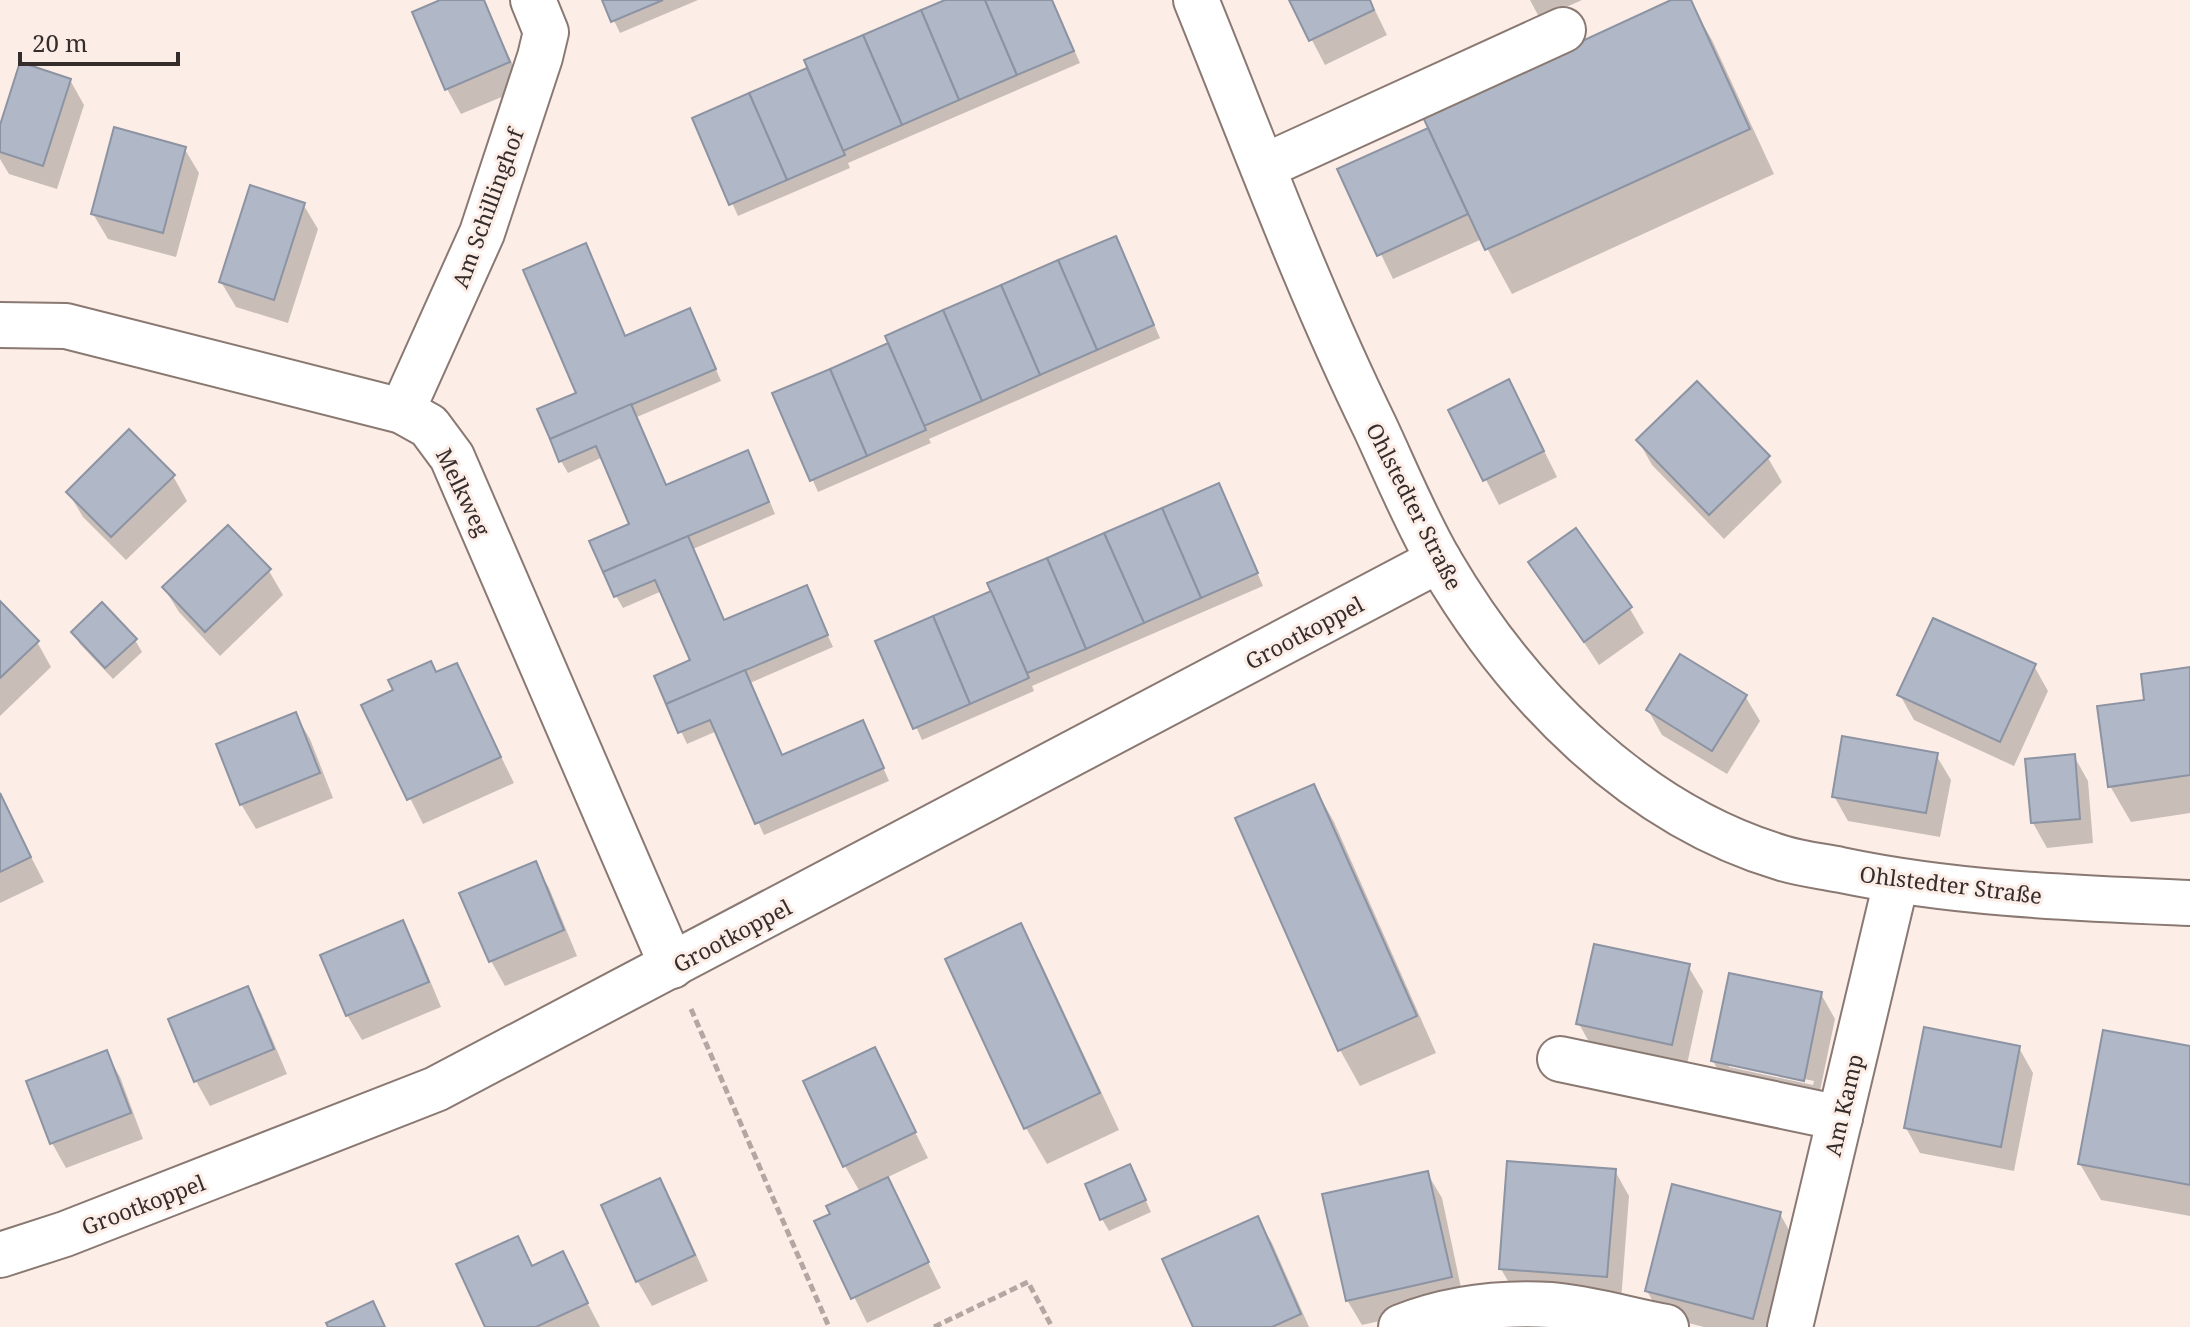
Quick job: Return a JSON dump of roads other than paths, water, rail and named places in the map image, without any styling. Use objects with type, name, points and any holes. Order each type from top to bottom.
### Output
[{"type":"street","name":"Am Schillinghof","points":[[402,411],[482,233],[540,57],[546,32],[533,0]]},
{"type":"street","name":"Ohlstedter Straße","points":[[1196,0],[1331,338],[1439,560],[1508,663],[1569,728],[1646,794],[1710,829],[1782,858],[1896,882],[2033,896],[2190,903]]},
{"type":"street","points":[[1263,167],[1563,30]]},
{"type":"street","name":"Melkweg","points":[[0,325],[66,326],[402,411],[429,426],[452,457],[672,966]]},
{"type":"street","name":"Grootkoppel","points":[[0,1255],[79,1229],[436,1089],[1439,560]]},
{"type":"street","name":"Am Kamp","points":[[1790,1327],[1896,882]]},
{"type":"street","points":[[1560,1059],[1840,1118]]},
{"type":"street","points":[[1401,1327],[1437,1313],[1497,1305],[1553,1305],[1666,1327]]}]
